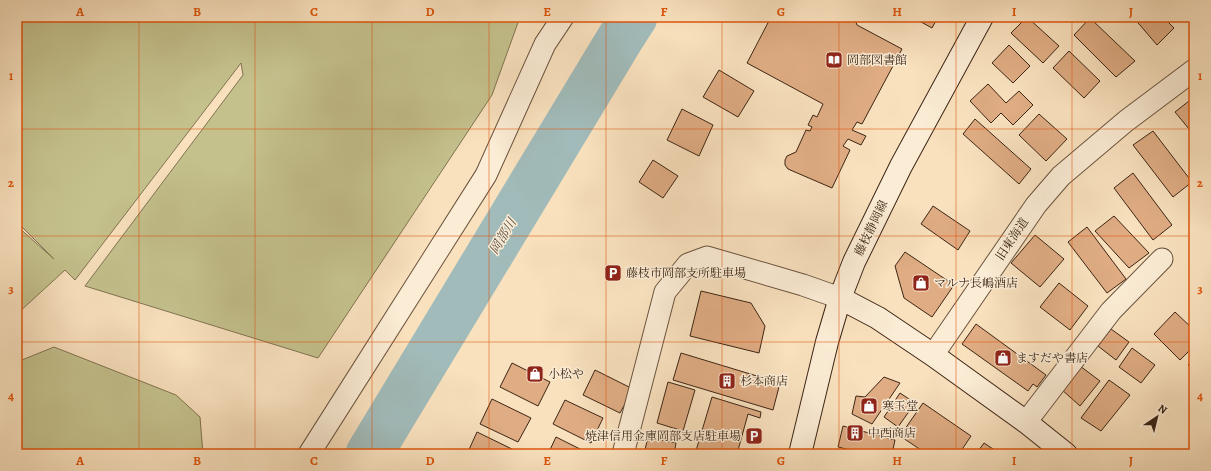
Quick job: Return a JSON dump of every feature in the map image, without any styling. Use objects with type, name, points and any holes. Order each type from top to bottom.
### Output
[{"type":"main road","name":"藤枝静岡線","points":[[800,454],[827,342],[840,298],[854,262],[901,166],[982,17]]},
{"type":"main road","points":[[840,298],[878,318],[1026,422],[1066,454]]},
{"type":"street","points":[[309,454],[486,175],[545,44],[563,17]]},
{"type":"street","name":"旧東海道","points":[[933,356],[1036,205],[1061,176],[1126,121],[1194,70]]},
{"type":"street","points":[[623,454],[665,292],[688,264],[707,257],[803,285],[840,298]]},
{"type":"street","points":[[1026,422],[1111,311],[1162,259]]},
{"type":"shaded area","points":[[17,17],[520,17],[492,95],[318,358],[85,286],[243,75],[241,63],[75,280],[65,270],[17,314],[17,226],[54,259],[17,222]]},
{"type":"shaded area","points":[[54,347],[176,395],[200,417],[203,454],[17,454],[17,362]]},
{"type":"building","points":[[771,17],[854,17],[857,25],[902,49],[862,124],[857,122],[852,130],[866,136],[861,145],[848,139],[843,146],[850,150],[832,188],[788,169],[785,165],[787,156],[796,152],[806,130],[810,131],[812,127],[808,125],[813,115],[817,117],[823,104],[747,63]]},
{"type":"building","points":[[912,17],[938,17],[932,28]]},
{"type":"building","points":[[1027,17],[1059,46],[1043,63],[1011,33]]},
{"type":"building","points":[[1058,17],[1068,17],[1063,22]]},
{"type":"building","points":[[1133,17],[1163,17],[1174,28],[1157,45]]},
{"type":"building","points":[[1186,17],[1194,17],[1194,27]]},
{"type":"building","points":[[1090,18],[1135,61],[1116,77],[1074,35]]},
{"type":"building","points":[[1009,45],[1030,66],[1013,83],[992,63]]},
{"type":"building","points":[[1069,51],[1100,81],[1084,98],[1053,68]]},
{"type":"building","points":[[719,70],[754,91],[738,117],[703,97]]},
{"type":"building","points":[[988,84],[1006,103],[1019,91],[1033,105],[1013,125],[1001,113],[991,123],[970,101]]},
{"type":"building","points":[[1194,97],[1194,135],[1175,112]]},
{"type":"building","points":[[682,109],[713,125],[699,156],[667,140]]},
{"type":"building","points":[[1039,114],[1067,139],[1046,161],[1019,135]]},
{"type":"building","points":[[975,119],[1031,169],[1019,184],[963,134]]},
{"type":"building","points":[[1153,131],[1192,182],[1173,197],[1133,145]]},
{"type":"building","points":[[653,160],[678,176],[663,198],[639,182]]},
{"type":"building","points":[[1133,173],[1172,225],[1153,240],[1114,188]]},
{"type":"building","points":[[933,206],[970,231],[958,250],[921,224]]},
{"type":"building","points":[[1114,216],[1149,253],[1129,268],[1095,231]]},
{"type":"building","points":[[1087,227],[1126,279],[1107,293],[1068,242]]},
{"type":"building","points":[[1035,235],[1064,259],[1040,287],[1011,263]]},
{"type":"building","points":[[905,252],[954,285],[932,317],[904,298],[895,266]]},
{"type":"building","points":[[1059,283],[1088,306],[1070,330],[1040,307]]},
{"type":"building","points":[[701,291],[751,303],[765,326],[759,353],[690,336]]},
{"type":"building","points":[[1175,312],[1194,330],[1194,346],[1180,360],[1154,334]]},
{"type":"building","points":[[976,324],[1046,375],[1037,387],[1033,384],[1028,391],[962,344]]},
{"type":"building","points":[[1111,329],[1129,342],[1116,360],[1098,346]]},
{"type":"building","points":[[1132,348],[1155,365],[1141,383],[1119,367]]},
{"type":"building","name":"杉本商店","points":[[681,353],[780,383],[773,410],[673,380]]},
{"type":"building","points":[[1194,359],[1194,371],[1188,365]]},
{"type":"building","points":[[512,363],[550,382],[538,406],[500,387]]},
{"type":"building","points":[[1080,366],[1100,381],[1080,406],[1061,389]]},
{"type":"building","points":[[595,370],[633,389],[620,413],[583,395]]},
{"type":"building","name":"寒玉堂","points":[[884,377],[900,383],[872,424],[852,414],[856,396],[865,397]]},
{"type":"building","points":[[1109,380],[1130,395],[1101,431],[1081,418]]},
{"type":"building","points":[[668,382],[695,390],[683,431],[657,423]]},
{"type":"building","points":[[900,393],[915,403],[898,427],[884,417]]},
{"type":"building","points":[[712,397],[761,412],[760,418],[748,414],[737,454],[695,454]]},
{"type":"building","points":[[492,399],[531,418],[518,442],[480,424]]},
{"type":"building","points":[[565,400],[603,418],[591,443],[553,424]]},
{"type":"building","points":[[923,403],[971,436],[959,454],[927,454],[900,436]]},
{"type":"building","name":"中西商店","points":[[843,426],[895,440],[892,454],[866,454],[838,447]]},
{"type":"building","points":[[477,432],[516,451],[514,454],[467,454]]},
{"type":"building","points":[[556,437],[590,454],[548,454]]},
{"type":"building","points":[[648,437],[676,443],[674,454],[644,454]]},
{"type":"building","points":[[984,443],[999,453],[976,454]]},
{"type":"building","points":[[839,451],[851,454],[839,454]]},
{"type":"waterway","name":"岡部川","points":[[369,454],[634,17]]},
{"type":"place","name":"岡部図書館","points":[[834,60]]},
{"type":"place","name":"藤枝市岡部支所駐車場","points":[[613,273]]},
{"type":"place","name":"マルナ長嶋酒店","points":[[921,283]]},
{"type":"place","name":"ますだや書店","points":[[1003,358]]},
{"type":"place","name":"小松や","points":[[535,374]]},
{"type":"place","name":"杉本商店","points":[[727,381]]},
{"type":"place","name":"寒玉堂","points":[[869,406]]},
{"type":"place","name":"中西商店","points":[[855,433]]},
{"type":"place","name":"焼津信用金庫岡部支店駐車場","points":[[754,436]]}]
